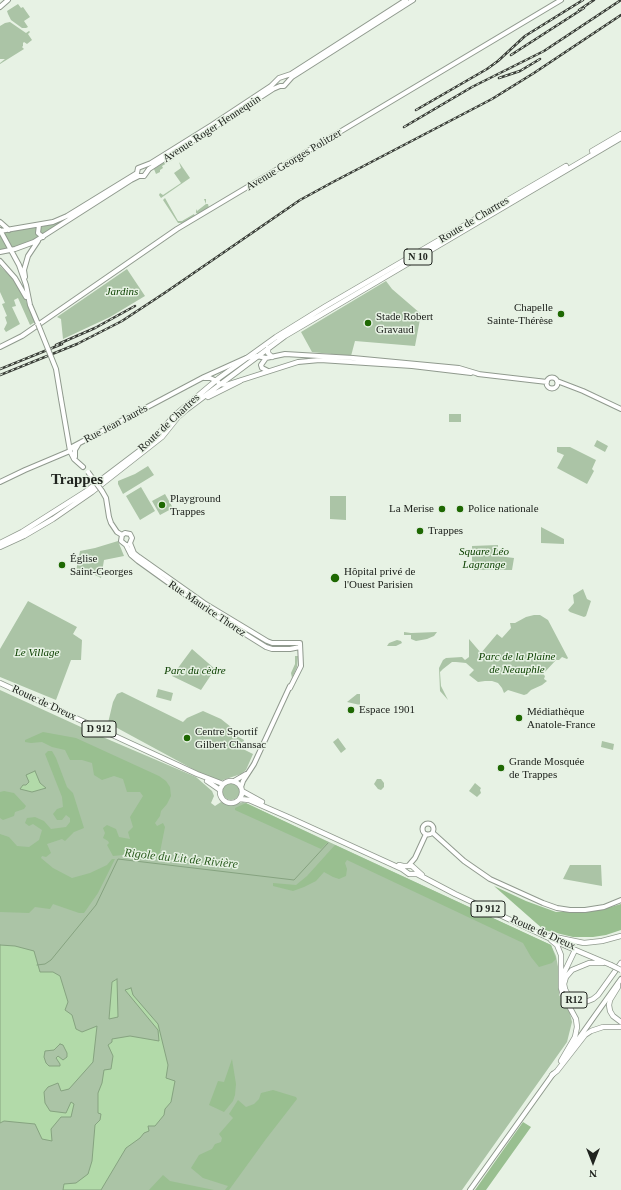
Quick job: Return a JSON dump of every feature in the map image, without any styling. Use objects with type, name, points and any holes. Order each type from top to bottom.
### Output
[{"type":"main road","name":"Route de Chartres","points":[[0,547],[24,536],[53,519],[92,492],[162,437],[178,417],[246,358],[276,337],[326,306],[621,134]]},
{"type":"main road","name":"Route de Chartres","points":[[0,543],[22,532],[63,507],[151,442],[174,416],[218,382],[300,327],[621,138]]},
{"type":"main road","points":[[494,204],[511,198]]},
{"type":"main road","points":[[444,237],[459,224]]},
{"type":"main road","points":[[268,348],[268,353],[272,357]]},
{"type":"main road","points":[[186,410],[190,409],[212,394],[240,381]]},
{"type":"main road","name":"Route de Dreux","points":[[0,683],[198,774],[224,784]]},
{"type":"main road","name":"Route de Dreux","points":[[198,774],[220,790]]},
{"type":"main road","points":[[227,781],[234,781],[239,784],[242,789],[261,802],[384,859],[403,866],[408,866],[414,870],[409,874],[402,869],[249,800],[240,799],[235,802],[226,801],[221,797],[220,790],[227,781]]},
{"type":"main road","points":[[240,799],[242,789]]},
{"type":"main road","points":[[406,872],[408,866]]},
{"type":"main road","name":"Route de Dreux","points":[[414,870],[417,874],[455,894],[578,950]]},
{"type":"main road","name":"Route de Dreux","points":[[414,870],[437,884],[621,970]]},
{"type":"main road","name":"R12","points":[[541,934],[553,942],[559,950],[562,960],[562,992],[576,1019],[577,1027],[575,1037],[561,1062]]},
{"type":"main road","points":[[550,936],[584,942],[602,942],[621,936]]},
{"type":"main road","points":[[561,980],[578,950]]},
{"type":"main road","name":"R12","points":[[611,965],[595,962],[572,970],[565,980],[566,993],[573,1000],[578,1002],[593,999],[598,995],[621,962]]},
{"type":"main road","name":"R12","points":[[618,984],[609,1005],[613,1016],[621,1022]]},
{"type":"main road","name":"R12","points":[[552,1075],[557,1071],[585,1035],[591,1031],[603,1027],[621,1027]]},
{"type":"street","points":[[0,7],[8,0]]},
{"type":"street","name":"Avenue Roger Hennequin","points":[[138,174],[138,168],[143,167],[212,125],[277,81],[279,78],[291,74],[406,0]]},
{"type":"street","name":"Avenue Roger Hennequin","points":[[0,231],[53,222],[67,216],[138,174],[142,176],[149,169],[280,86],[284,86],[292,77],[413,0]]},
{"type":"street","name":"Avenue Georges Politzer","points":[[0,347],[22,336],[177,229],[561,0]]},
{"type":"street","points":[[283,77],[286,79],[286,83]]},
{"type":"street","points":[[277,81],[280,86]]},
{"type":"street","points":[[143,167],[146,173]]},
{"type":"street","name":"Avenue Roger Hennequin","points":[[0,252],[23,247],[41,238],[138,174]]},
{"type":"street","points":[[0,222],[9,230]]},
{"type":"street","points":[[30,305],[24,270],[28,256],[41,238],[37,230],[39,225]]},
{"type":"street","points":[[0,231],[12,250],[26,285]]},
{"type":"street","points":[[1,263],[15,278],[30,305],[56,369],[66,448],[88,472],[102,491],[106,498],[109,517],[114,528],[122,535],[127,533],[130,534],[132,538],[130,543],[126,545],[121,541],[122,535]]},
{"type":"street","points":[[257,356],[266,358],[285,354],[353,358],[438,365],[459,368],[479,374]]},
{"type":"street","points":[[285,354],[288,359],[287,365]]},
{"type":"street","name":"Route de Chartres","points":[[246,358],[257,356]]},
{"type":"street","name":"Rue Jean Jaurès","points":[[0,482],[70,451],[72,447],[222,368],[246,358]]},
{"type":"street","points":[[266,358],[261,365],[262,368],[268,371]]},
{"type":"street","points":[[202,379],[210,378],[226,385],[287,365],[305,361],[320,360],[412,366],[547,382]]},
{"type":"street","points":[[218,382],[217,375],[222,368]]},
{"type":"street","points":[[547,382],[549,378],[552,377],[555,378],[557,384]]},
{"type":"street","points":[[547,382],[547,386],[553,389],[557,384]]},
{"type":"street","points":[[557,384],[567,385],[621,409]]},
{"type":"street","name":"Rue Jean Jaurès","points":[[74,457],[75,450],[78,445]]},
{"type":"street","points":[[70,451],[74,459],[83,467]]},
{"type":"street","name":"Rue Maurice Thorez","points":[[130,543],[134,553],[204,603],[267,641],[300,647]]},
{"type":"street","name":"Rue Maurice Thorez","points":[[126,545],[131,555],[138,561],[202,607],[266,647],[272,649],[290,649],[300,647]]},
{"type":"street","points":[[242,789],[243,781],[250,770],[301,666],[300,647]]},
{"type":"street","points":[[234,781],[250,770]]},
{"type":"street","points":[[426,834],[423,829],[427,824],[433,826],[433,833]]},
{"type":"street","points":[[426,834],[433,833]]},
{"type":"street","points":[[433,833],[464,861],[490,879],[557,908],[585,910],[604,906],[621,900]]},
{"type":"street","points":[[408,866],[415,858],[426,834]]},
{"type":"street","points":[[414,870],[415,858]]},
{"type":"street","name":"R12","points":[[470,1190],[621,979]]},
{"type":"green space","points":[[18,4],[21,8],[23,7],[30,17],[24,21],[28,27],[26,28],[22,28],[11,20],[7,11]]},
{"type":"green space","points":[[10,22],[26,33],[29,31],[30,32],[28,34],[32,40],[27,44],[24,42],[22,47],[24,49],[0,64],[5,59],[0,59],[0,26]]},
{"type":"green space","points":[[172,157],[174,159],[162,166],[163,168],[160,172],[156,174],[154,169]]},
{"type":"green space","points":[[179,162],[190,178],[161,198],[159,195],[160,193],[163,195],[181,183],[174,173],[181,168]]},
{"type":"green space","points":[[134,175],[44,235],[40,234],[41,227],[54,223]]},
{"type":"green space","points":[[165,198],[178,221],[182,221],[194,214],[195,216],[183,223],[178,223],[163,200]]},
{"type":"green space","points":[[208,204],[209,208],[198,214],[196,213],[196,209],[197,211]]},
{"type":"green space","points":[[36,227],[37,233],[40,236],[30,243],[12,248],[4,233]]},
{"type":"green space","points":[[0,234],[7,247],[6,249],[0,251]]},
{"type":"green space","points":[[0,266],[11,277],[24,296],[35,322],[30,325],[18,298],[14,300],[16,306],[12,307],[20,324],[6,332],[4,329],[7,323],[5,317],[7,316],[2,304],[5,303],[0,292]]},
{"type":"green space","name":"Jardins","points":[[127,269],[145,296],[110,317],[63,339],[61,319],[57,317]]},
{"type":"green space","name":"Stade Robert Gravaud","points":[[386,281],[392,289],[421,314],[415,346],[355,341],[351,356],[312,352],[301,332]]},
{"type":"green space","points":[[449,414],[461,414],[461,422],[449,422]]},
{"type":"green space","points":[[597,440],[608,446],[605,452],[594,446]]},
{"type":"green space","points":[[557,447],[570,447],[596,460],[592,469],[594,471],[587,484],[557,468],[564,455],[557,452]]},
{"type":"green space","points":[[148,466],[154,475],[123,494],[118,481],[135,474]]},
{"type":"green space","points":[[141,487],[155,511],[140,520],[126,496]]},
{"type":"green space","name":"Playground Trappes","points":[[165,494],[173,508],[160,515],[152,501]]},
{"type":"green space","points":[[330,496],[346,496],[346,520],[330,519]]},
{"type":"green space","points":[[541,527],[564,539],[564,544],[541,543]]},
{"type":"green space","points":[[118,541],[124,556],[104,560],[101,578],[95,575],[94,571],[76,571],[80,551]]},
{"type":"green space","name":"Square Léo Lagrange","points":[[498,545],[498,556],[514,558],[512,570],[472,570],[472,546]]},
{"type":"green space","points":[[583,589],[587,599],[591,601],[586,616],[584,617],[568,610],[574,603],[573,595]]},
{"type":"green space","name":"Le Village","points":[[28,601],[77,627],[73,634],[82,640],[81,660],[71,660],[56,700],[0,677],[0,649]]},
{"type":"green space","name":"Parc de la Plaine de Neauphle","points":[[540,615],[548,620],[568,658],[562,657],[559,660],[556,660],[543,674],[545,676],[544,679],[547,681],[524,695],[508,690],[504,693],[498,683],[492,681],[478,682],[469,675],[474,670],[466,663],[452,662],[440,672],[441,686],[448,700],[440,691],[439,668],[443,660],[446,658],[462,657],[465,660],[469,657],[469,639],[481,653],[497,634],[502,638],[511,628],[510,623],[515,623],[526,617]]},
{"type":"green space","points":[[404,632],[437,632],[434,636],[427,639],[416,641],[411,639],[411,635],[404,635]]},
{"type":"green space","points":[[397,640],[401,641],[402,643],[396,646],[387,646],[389,643]]},
{"type":"green space","name":"Parc du cèdre","points":[[192,649],[215,669],[201,690],[172,676]]},
{"type":"green space","points":[[295,656],[298,656],[297,667],[292,678],[291,673],[295,664]]},
{"type":"green space","points":[[158,689],[173,693],[171,701],[156,697]]},
{"type":"green space","points":[[0,690],[105,738],[196,777],[212,791],[214,796],[211,803],[215,806],[221,802],[230,805],[243,802],[551,945],[556,956],[559,972],[559,995],[569,1009],[572,1022],[567,1042],[462,1190],[0,1190]]},
{"type":"green space","name":"Centre Sportif Gilbert Chansac","points":[[122,692],[183,722],[187,718],[203,711],[221,719],[231,727],[235,735],[244,740],[241,748],[253,754],[246,770],[241,774],[220,781],[202,774],[108,723],[113,702],[117,694]]},
{"type":"green space","points":[[357,694],[360,694],[360,705],[347,702]]},
{"type":"green space","points":[[338,738],[346,749],[341,753],[333,742]]},
{"type":"green space","points":[[602,741],[614,744],[613,750],[601,747]]},
{"type":"green space","points":[[377,779],[381,779],[384,783],[384,787],[381,790],[374,784]]},
{"type":"green space","points":[[231,782],[237,785],[240,791],[237,797],[231,800],[225,797],[222,791],[225,785]]},
{"type":"green space","points":[[475,783],[481,788],[481,793],[477,797],[469,791]]},
{"type":"green space","points":[[570,865],[601,865],[602,886],[563,879]]},
{"type":"shaded area","points":[[43,732],[76,738],[159,776],[166,781],[170,787],[171,796],[155,823],[157,826],[163,823],[165,827],[159,857],[149,859],[127,852],[123,855],[113,856],[107,845],[109,843],[108,841],[103,838],[105,833],[103,828],[107,825],[116,829],[119,837],[130,839],[128,832],[133,827],[130,817],[143,796],[140,792],[127,792],[123,779],[114,776],[102,780],[94,775],[92,763],[82,760],[70,760],[65,750],[52,747],[42,742],[25,742],[25,740]]},
{"type":"shaded area","points":[[48,751],[52,751],[67,787],[73,793],[84,828],[74,832],[65,841],[62,839],[47,844],[51,853],[46,857],[42,856],[41,858],[53,868],[72,878],[90,873],[107,865],[112,859],[115,859],[98,893],[84,913],[79,913],[53,904],[50,909],[35,907],[29,913],[0,912],[0,834],[9,837],[17,846],[29,847],[39,840],[42,830],[33,824],[29,826],[25,823],[27,818],[35,817],[44,821],[51,829],[66,827],[70,822],[70,818],[66,815],[62,820],[57,820],[53,814],[57,809],[63,807],[62,797],[45,754]]},
{"type":"shaded area","points":[[35,771],[40,783],[46,788],[32,792],[20,789],[23,785],[26,785],[29,782],[26,775]]},
{"type":"shaded area","points":[[4,791],[14,793],[26,806],[24,809],[15,812],[14,816],[3,820],[0,818],[0,792]]},
{"type":"shaded area","points":[[246,803],[328,842],[321,849],[235,810],[235,808]]},
{"type":"shaded area","points":[[335,845],[551,945],[556,959],[552,963],[539,967],[523,943],[347,860],[345,863],[347,869],[346,876],[339,879],[324,872],[316,881],[293,891],[273,886],[273,883],[296,885],[307,876]]},
{"type":"shaded area","points":[[494,886],[526,901],[556,912],[604,909],[621,904],[621,930],[606,935],[593,937],[573,937],[544,930]]},
{"type":"shaded area","points":[[0,945],[15,946],[34,951],[40,972],[53,972],[60,976],[68,1002],[65,1010],[72,1015],[76,1029],[82,1032],[97,1026],[93,1062],[69,1089],[61,1091],[58,1083],[48,1087],[44,1092],[45,1103],[50,1111],[66,1113],[71,1102],[74,1104],[71,1117],[61,1117],[51,1129],[52,1141],[42,1139],[35,1124],[4,1121],[0,1123]],"holes":[[[60,1044],[63,1045],[67,1053],[67,1057],[63,1060],[58,1056],[56,1058],[60,1066],[49,1066],[44,1057],[45,1051],[54,1050]]]},
{"type":"shaded area","points":[[117,979],[118,1017],[109,1019],[112,982]]},
{"type":"shaded area","points":[[131,988],[133,995],[158,1024],[168,1065],[166,1078],[175,1081],[171,1102],[165,1109],[164,1115],[155,1126],[148,1126],[149,1131],[144,1133],[140,1138],[126,1148],[101,1190],[63,1190],[64,1184],[76,1183],[88,1174],[92,1161],[95,1125],[100,1120],[101,1114],[98,1113],[98,1093],[102,1083],[104,1070],[111,1069],[113,1056],[108,1045],[112,1042],[112,1039],[130,1036],[159,1041],[158,1030],[125,990]]},
{"type":"shaded area","points":[[232,1059],[236,1084],[235,1095],[233,1101],[224,1112],[209,1105],[218,1081],[224,1082]]},
{"type":"shaded area","points":[[273,1090],[296,1097],[297,1099],[229,1190],[225,1190],[228,1186],[203,1178],[191,1168],[199,1155],[212,1149],[215,1144],[221,1142],[222,1138],[219,1134],[233,1118],[229,1114],[238,1100],[246,1107],[254,1104],[259,1099],[261,1093]]},
{"type":"shaded area","points":[[523,1122],[531,1127],[486,1190],[475,1190]]},
{"type":"shaded area","points":[[163,1175],[170,1181],[214,1190],[149,1190]]},
{"type":"waterway","name":"Rigole du Lit de Rivière","points":[[37,965],[45,964],[51,960],[96,905],[118,859],[294,880],[328,843]]},
{"type":"railway","points":[[416,110],[487,69],[525,36],[583,0]]},
{"type":"railway","points":[[579,10],[594,0]]},
{"type":"railway","points":[[404,127],[472,87],[544,51],[621,0]]},
{"type":"railway","points":[[511,55],[584,8]]},
{"type":"railway","points":[[0,375],[77,344],[122,321],[300,200],[492,99],[621,15]]},
{"type":"railway","points":[[499,78],[520,71],[540,59]]},
{"type":"railway","points":[[56,345],[95,328],[135,306]]},
{"type":"railway","points":[[0,369],[62,344]]},
{"type":"place","name":"Chapelle Sainte-Thérèse","points":[[561,314]]},
{"type":"place","name":"Stade Robert Gravaud","points":[[368,323]]},
{"type":"place","name":"Playground Trappes","points":[[162,505]]},
{"type":"place","name":"La Merise","points":[[442,509]]},
{"type":"place","name":"Police nationale","points":[[460,509]]},
{"type":"place","name":"Trappes","points":[[420,531]]},
{"type":"place","name":"Église Saint-Georges","points":[[62,565]]},
{"type":"place","name":"Hôpital privé de l'Ouest Parisien","points":[[335,578]]},
{"type":"place","name":"Espace 1901","points":[[351,710]]},
{"type":"place","name":"Médiathèque Anatole-France","points":[[519,718]]},
{"type":"place","name":"Centre Sportif Gilbert Chansac","points":[[187,738]]},
{"type":"place","name":"Grande Mosquée de Trappes","points":[[501,768]]},
{"type":"district","name":"Trappes","points":[[77,480]]}]
